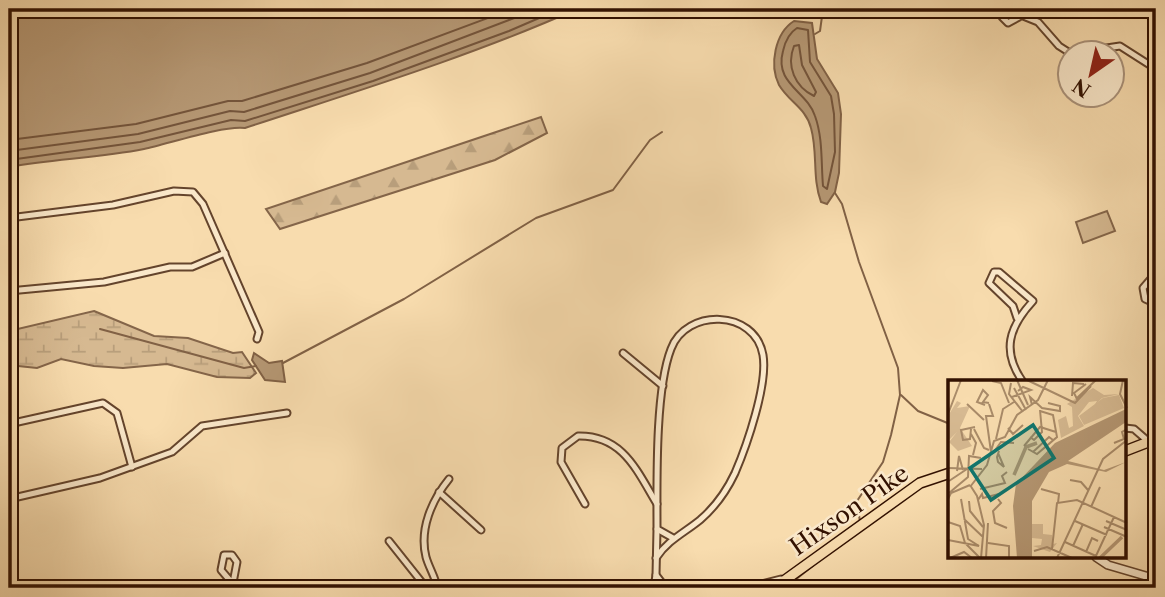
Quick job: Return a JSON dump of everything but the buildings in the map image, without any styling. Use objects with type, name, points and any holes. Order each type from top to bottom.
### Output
[{"type":"main road","points":[[1126,451],[1152,440]]},
{"type":"main road","name":"Hixson Pike","points":[[774,588],[920,482],[948,473]]},
{"type":"street","points":[[1019,17],[1038,22],[1056,43]]},
{"type":"street","points":[[1126,50],[1156,69]]},
{"type":"street","points":[[9,218],[113,205],[187,191],[198,195],[259,332],[257,339]]},
{"type":"street","points":[[9,292],[104,282],[170,267],[191,267],[225,253]]},
{"type":"street","points":[[1017,318],[1033,302],[999,272],[994,272],[989,283],[1013,306],[1017,318],[1010,352],[1014,369],[1022,380]]},
{"type":"street","points":[[1156,273],[1143,288],[1145,299],[1156,304]]},
{"type":"street","points":[[654,588],[663,386],[676,339],[698,321],[715,318],[732,321],[752,334],[761,346],[764,372],[733,476],[702,518],[673,538],[656,558]]},
{"type":"street","points":[[624,353],[663,386]]},
{"type":"street","points":[[9,424],[103,403],[117,413],[131,467]]},
{"type":"street","points":[[9,499],[100,478],[172,453],[202,426],[287,413]]},
{"type":"street","points":[[1126,428],[1134,429],[1152,440]]},
{"type":"street","points":[[585,504],[561,462],[562,448],[578,436],[598,437],[621,449],[657,504]]},
{"type":"street","points":[[436,588],[425,550],[427,518],[439,492],[449,479]]},
{"type":"street","points":[[439,492],[481,530]]},
{"type":"street","points":[[657,529],[673,538]]},
{"type":"street","points":[[389,541],[424,585],[436,588]]},
{"type":"street","points":[[224,555],[232,555],[237,562],[233,586],[221,570],[224,555]]},
{"type":"street","points":[[1098,558],[1108,565],[1156,579]]},
{"type":"street","points":[[656,575],[667,588]]},
{"type":"street","points":[[746,588],[785,578]]},
{"type":"green space","points":[[541,117],[547,133],[495,160],[280,229],[266,209]]},
{"type":"green space","points":[[1107,211],[1115,231],[1083,243],[1076,222]]},
{"type":"green space","points":[[94,311],[154,336],[188,338],[233,353],[242,352],[256,373],[250,378],[217,377],[167,364],[123,368],[94,366],[61,359],[37,368],[9,365],[9,331]]},
{"type":"water","points":[[9,9],[577,9],[454,58],[245,128],[210,132],[127,152],[9,167]]},
{"type":"water","points":[[794,21],[812,23],[817,59],[838,93],[841,114],[839,173],[835,192],[827,204],[821,202],[818,193],[809,121],[779,85],[774,68],[778,41],[787,26]]},
{"type":"water","points":[[254,353],[269,363],[282,361],[285,382],[265,380],[252,360]]},
{"type":"waterway","points":[[815,34],[820,31],[823,9]]},
{"type":"waterway","points":[[283,363],[404,299],[536,218],[613,190],[650,140],[662,132]]},
{"type":"waterway","points":[[835,193],[842,204],[859,262],[898,368],[900,395],[891,435],[883,462],[857,501],[860,522]]},
{"type":"waterway","points":[[100,329],[244,368],[256,366]]},
{"type":"waterway","points":[[901,395],[918,411],[948,423]]},
{"type":"waterway","points":[[785,588],[814,565]]}]
